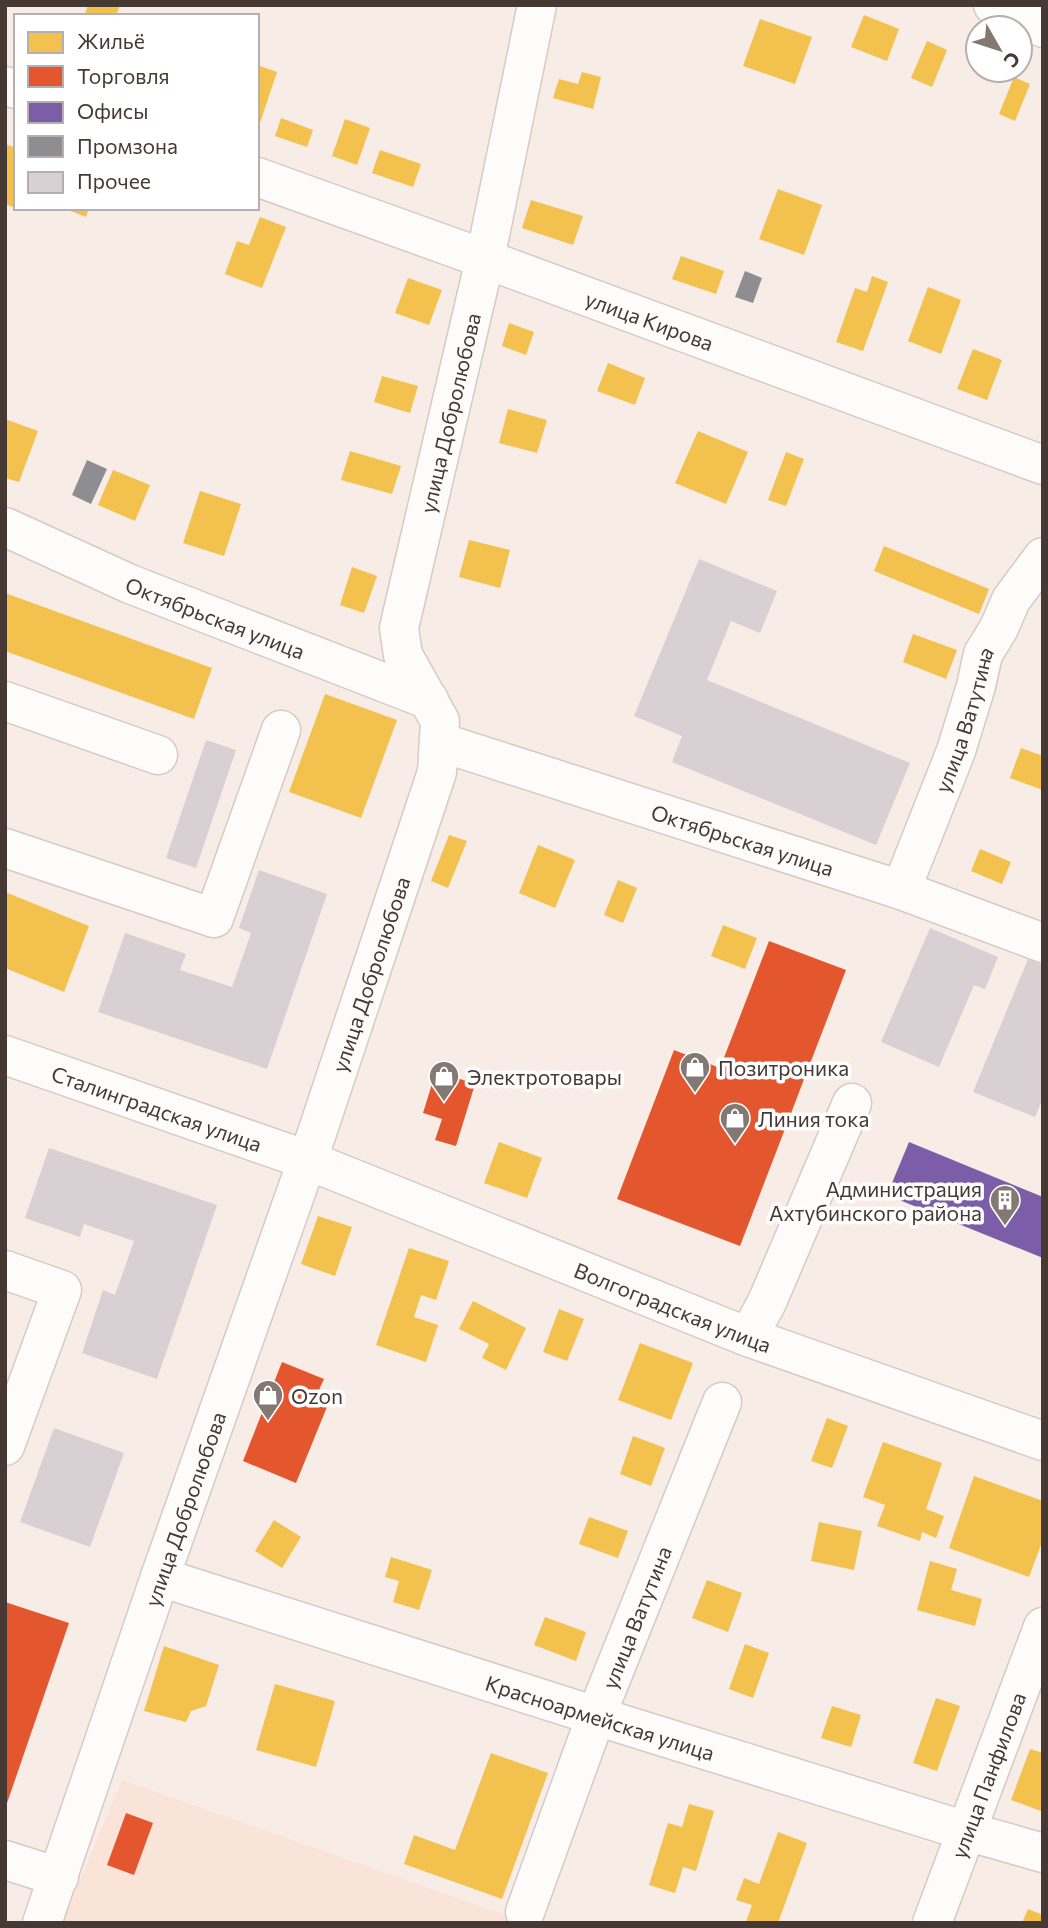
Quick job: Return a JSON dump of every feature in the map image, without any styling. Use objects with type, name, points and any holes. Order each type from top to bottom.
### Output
[{"type":"street","name":"улица Добролюбова","points":[[42,1923],[307,1160],[437,772],[440,721],[403,655],[399,628],[485,259],[537,5]]},
{"type":"street","points":[[993,5],[1043,28]]},
{"type":"street","name":"улица Кирова","points":[[259,178],[1043,465]]},
{"type":"street","name":"Октябрьская улица","points":[[5,527],[130,584],[429,700]]},
{"type":"street","name":"улица Ватутина","points":[[901,890],[956,751],[983,654],[999,628],[1011,600],[1043,557]]},
{"type":"street","points":[[5,701],[158,755]]},
{"type":"street","points":[[5,848],[214,918],[281,730]]},
{"type":"street","name":"Октябрьская улица","points":[[440,742],[901,890],[1043,943]]},
{"type":"street","name":"Сталинградская улица","points":[[5,1055],[307,1160]]},
{"type":"street","points":[[748,1337],[767,1302],[852,1103]]},
{"type":"street","name":"Волгоградская улица","points":[[307,1160],[748,1337],[1043,1441]]},
{"type":"street","points":[[5,1270],[62,1290],[5,1446]]},
{"type":"street","name":"улица Ватутина","points":[[525,1913],[596,1716],[722,1402]]},
{"type":"street","name":"Красноармейская улица","points":[[160,1577],[596,1716],[1043,1853]]},
{"type":"street","name":"улица Панфилова","points":[[932,1923],[1043,1627]]},
{"type":"street","points":[[5,1860],[59,1877]]},
{"type":"shaded area","points":[[122,1780],[528,1923],[62,1923]]},
{"type":"building: Жильё","points":[[88,5],[120,5],[117,14],[85,14]]},
{"type":"building: Жильё","points":[[864,15],[899,29],[887,61],[851,47]]},
{"type":"building: Жильё","points":[[760,19],[812,37],[795,84],[743,66]]},
{"type":"building: Жильё","points":[[927,41],[947,50],[932,87],[911,78]]},
{"type":"building: Жильё","points":[[259,66],[277,72],[259,126]]},
{"type":"building: Жильё","points":[[582,72],[601,77],[593,109],[553,98],[559,79],[578,84]]},
{"type":"building: Жильё","points":[[1011,84],[1030,84],[1015,121],[999,114]]},
{"type":"building: Жильё","points":[[281,118],[313,130],[307,147],[275,136]]},
{"type":"building: Жильё","points":[[345,119],[370,128],[357,165],[332,156]]},
{"type":"building: Жильё","points":[[5,144],[14,147],[14,207],[5,204]]},
{"type":"building: Жильё","points":[[380,150],[421,164],[413,187],[372,173]]},
{"type":"building: Жильё","points":[[778,189],[822,205],[804,255],[759,239]]},
{"type":"building: Жильё","points":[[531,200],[583,216],[573,245],[522,228]]},
{"type":"building: Жильё","points":[[68,210],[88,210],[86,217]]},
{"type":"building: Жильё","points":[[260,217],[286,227],[262,288],[225,274],[237,241],[249,245]]},
{"type":"building: Жильё","points":[[681,256],[724,271],[716,294],[672,279]]},
{"type":"building: Жильё","points":[[872,276],[888,282],[863,351],[836,342],[855,288],[867,292]]},
{"type":"building: Жильё","points":[[408,278],[442,290],[429,325],[395,313]]},
{"type":"building: Жильё","points":[[928,287],[961,300],[941,354],[908,341]]},
{"type":"building: Жильё","points":[[509,323],[534,332],[526,355],[502,346]]},
{"type":"building: Жильё","points":[[973,349],[1002,360],[987,400],[957,389]]},
{"type":"building: Жильё","points":[[608,363],[645,378],[635,405],[597,391]]},
{"type":"building: Жильё","points":[[382,376],[418,386],[410,413],[374,402]]},
{"type":"building: Жильё","points":[[508,409],[547,420],[537,453],[499,443]]},
{"type":"building: Жильё","points":[[5,419],[38,431],[19,482],[5,478]]},
{"type":"building: Жильё","points":[[698,431],[748,452],[726,504],[675,483]]},
{"type":"building: Жильё","points":[[350,451],[401,466],[392,494],[341,480]]},
{"type":"building: Жильё","points":[[786,452],[804,459],[786,506],[768,500]]},
{"type":"building: Жильё","points":[[113,470],[150,485],[135,521],[98,505]]},
{"type":"building: Жильё","points":[[200,491],[241,504],[224,556],[183,543]]},
{"type":"building: Жильё","points":[[469,540],[510,550],[500,588],[459,577]]},
{"type":"building: Жильё","points":[[884,546],[989,589],[979,614],[874,571]]},
{"type":"building: Жильё","points":[[352,567],[377,576],[364,613],[340,605]]},
{"type":"building: Жильё","points":[[5,593],[212,668],[194,719],[5,651]]},
{"type":"building: Жильё","points":[[913,634],[957,650],[946,679],[903,662]]},
{"type":"building: Жильё","points":[[325,694],[397,720],[361,818],[289,792]]},
{"type":"building: Жильё","points":[[1021,748],[1043,756],[1043,790],[1010,778]]},
{"type":"building: Жильё","points":[[449,835],[467,841],[448,888],[431,881]]},
{"type":"building: Жильё","points":[[538,845],[575,860],[555,908],[519,893]]},
{"type":"building: Жильё","points":[[980,849],[1011,862],[1002,884],[971,871]]},
{"type":"building: Жильё","points":[[618,880],[637,888],[623,923],[604,915]]},
{"type":"building: Жильё","points":[[5,892],[89,926],[64,992],[5,968]]},
{"type":"building: Жильё","points":[[723,925],[757,938],[745,969],[711,956]]},
{"type":"building: Жильё","points":[[499,1142],[542,1158],[527,1198],[484,1183]]},
{"type":"building: Жильё","points":[[318,1216],[352,1227],[335,1276],[301,1264]]},
{"type":"building: Жильё","points":[[409,1248],[449,1261],[436,1300],[421,1295],[414,1317],[438,1325],[426,1362],[376,1345]]},
{"type":"building: Жильё","points":[[473,1301],[526,1328],[506,1370],[482,1358],[489,1344],[459,1329]]},
{"type":"building: Жильё","points":[[559,1309],[584,1319],[567,1361],[543,1352]]},
{"type":"building: Жильё","points":[[640,1343],[693,1363],[671,1420],[618,1400]]},
{"type":"building: Жильё","points":[[827,1418],[848,1426],[832,1468],[811,1461]]},
{"type":"building: Жильё","points":[[633,1436],[665,1448],[651,1486],[620,1474]]},
{"type":"building: Жильё","points":[[883,1442],[942,1463],[926,1509],[944,1516],[936,1538],[922,1532],[920,1541],[877,1526],[885,1505],[863,1497]]},
{"type":"building: Жильё","points":[[974,1476],[1043,1501],[1043,1539],[1029,1577],[949,1548]]},
{"type":"building: Жильё","points":[[589,1517],[628,1531],[618,1558],[579,1544]]},
{"type":"building: Жильё","points":[[274,1520],[301,1537],[282,1568],[255,1551]]},
{"type":"building: Жильё","points":[[819,1522],[862,1531],[854,1570],[811,1561]]},
{"type":"building: Жильё","points":[[391,1557],[432,1570],[419,1610],[393,1602],[399,1581],[385,1577]]},
{"type":"building: Жильё","points":[[930,1561],[957,1569],[951,1590],[982,1599],[975,1626],[917,1610]]},
{"type":"building: Жильё","points":[[707,1580],[742,1593],[728,1632],[692,1618]]},
{"type":"building: Жильё","points":[[545,1617],[586,1632],[576,1661],[534,1645]]},
{"type":"building: Жильё","points":[[745,1644],[769,1653],[753,1698],[729,1689]]},
{"type":"building: Жильё","points":[[164,1646],[219,1665],[206,1706],[191,1711],[186,1722],[144,1711]]},
{"type":"building: Жильё","points":[[275,1684],[335,1701],[316,1767],[256,1750]]},
{"type":"building: Жильё","points":[[936,1698],[960,1706],[937,1771],[913,1763]]},
{"type":"building: Жильё","points":[[832,1706],[861,1715],[851,1747],[821,1738]]},
{"type":"building: Жильё","points":[[1030,1749],[1043,1753],[1041,1811],[1011,1800]]},
{"type":"building: Жильё","points":[[491,1753],[548,1773],[502,1899],[404,1864],[414,1835],[455,1850]]},
{"type":"building: Жильё","points":[[689,1804],[714,1811],[696,1871],[683,1867],[675,1893],[649,1885],[668,1823],[682,1827]]},
{"type":"building: Жильё","points":[[778,1832],[807,1843],[778,1923],[746,1922],[752,1905],[736,1900],[744,1878],[759,1884]]},
{"type":"building: Жильё","points":[[1028,1909],[1043,1915],[1043,1923],[1022,1923]]},
{"type":"building: Торговля","points":[[769,941],[846,970],[740,1246],[617,1199],[674,1050],[720,1068]]},
{"type":"building: Торговля","points":[[436,1071],[475,1084],[456,1146],[435,1140],[442,1119],[423,1113]]},
{"type":"building: Торговля","points":[[282,1362],[324,1379],[318,1392],[331,1397],[296,1483],[243,1461]]},
{"type":"building: Торговля","points":[[5,1602],[69,1623],[6,1806],[5,1806]]},
{"type":"building: Торговля","points":[[126,1813],[153,1823],[134,1875],[107,1865]]},
{"type":"building: Офисы","name":"Администрация Ахтубинского района","points":[[909,1142],[1043,1197],[1043,1258],[887,1195]]},
{"type":"building: Промзона","points":[[745,271],[762,278],[753,303],[735,297]]},
{"type":"building: Промзона","points":[[87,460],[107,469],[91,504],[72,495]]},
{"type":"building: Прочее","points":[[699,559],[777,591],[760,633],[731,621],[707,680],[910,763],[876,845],[672,762],[682,736],[634,716]]},
{"type":"building: Прочее","points":[[206,740],[236,750],[196,868],[166,858]]},
{"type":"building: Прочее","points":[[259,870],[327,894],[267,1069],[98,1012],[125,933],[186,954],[180,970],[232,987],[251,933],[239,928]]},
{"type":"building: Прочее","points":[[930,928],[998,957],[985,989],[974,985],[939,1067],[881,1042]]},
{"type":"building: Прочее","points":[[1028,959],[1043,965],[1043,1098],[1035,1117],[973,1092]]},
{"type":"building: Прочее","points":[[49,1148],[217,1205],[157,1379],[82,1353],[103,1290],[115,1295],[134,1241],[84,1224],[80,1237],[25,1218]]},
{"type":"building: Прочее","points":[[54,1428],[124,1453],[90,1547],[20,1522]]},
{"type":"place","name":"Позитроника","points":[[695,1094]]},
{"type":"place","name":"Электротовары","points":[[444,1103]]},
{"type":"place","name":"Линия тока","points":[[735,1145]]},
{"type":"place","name":"Администрация Ахтубинского района","points":[[1005,1227]]},
{"type":"place","name":"Ozon","points":[[268,1422]]}]
